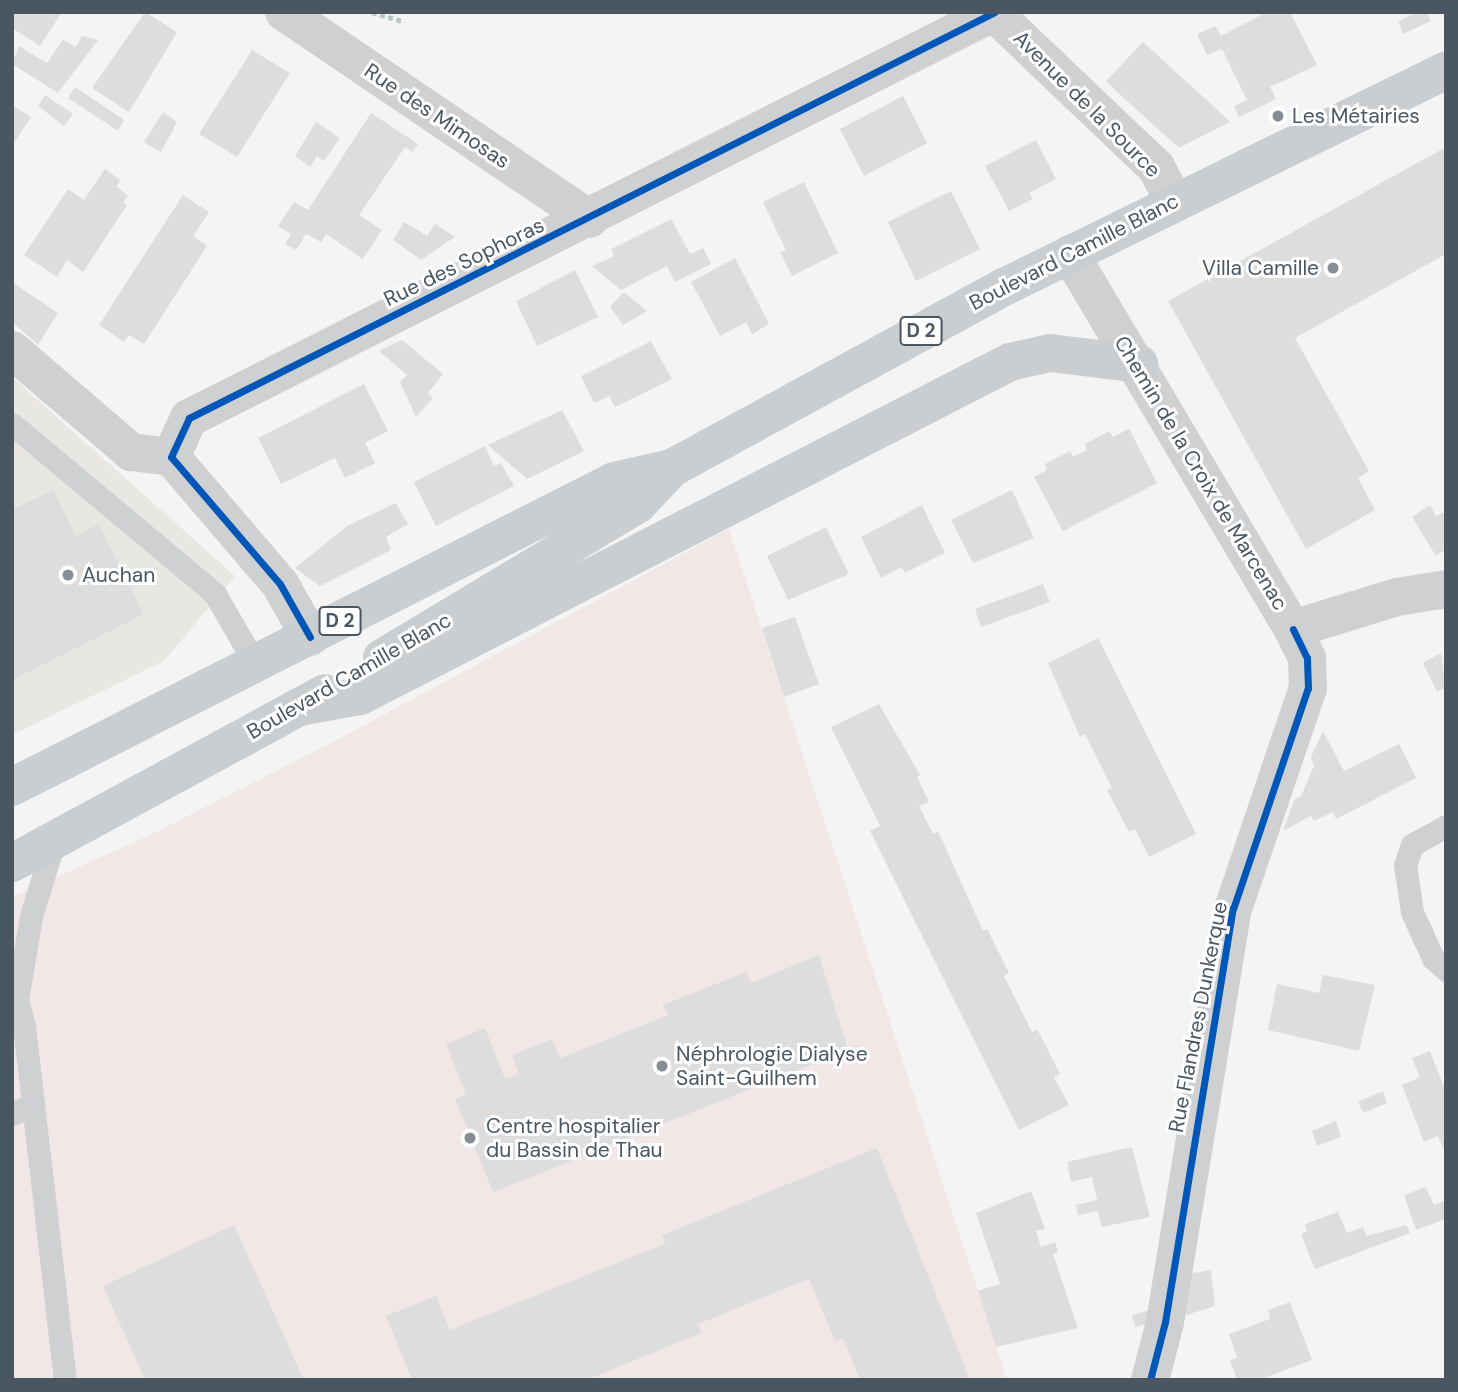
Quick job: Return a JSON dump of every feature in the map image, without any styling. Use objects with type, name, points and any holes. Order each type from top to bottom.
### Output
[{"type":"main road","name":"Boulevard Camille Blanc","points":[[12,787],[614,481],[671,468],[1070,254],[1446,70]]},
{"type":"main road","points":[[304,706],[360,696],[1010,362],[1050,353],[1139,364]]},
{"type":"main road","name":"Boulevard Camille Blanc","points":[[12,863],[304,706],[638,504],[671,468]]},
{"type":"street","name":"Rue des Mimosas","points":[[284,12],[590,219]]},
{"type":"street","name":"Rue des Sophoras","points":[[171,457],[190,418],[590,219],[994,12]]},
{"type":"street","name":"Avenue de la Source","points":[[994,12],[1156,167],[1174,201]]},
{"type":"street","name":"Chemin de la Croix de Marcenac","points":[[1070,254],[1139,364],[1293,629],[1397,597],[1446,589]]},
{"type":"street","points":[[12,351],[131,452],[171,457],[280,584],[310,637]]},
{"type":"street","name":"Rue Flandres Dunkerque","points":[[1150,1380],[1165,1322],[1233,909],[1308,688],[1307,658],[1293,629]]},
{"type":"lane","points":[[12,424],[215,594],[256,665]]},
{"type":"lane","points":[[1446,826],[1412,845],[1405,865],[1412,912],[1433,958],[1446,970]]},
{"type":"lane","points":[[54,842],[31,916],[15,997],[22,1109],[65,1380]]},
{"type":"path","points":[[372,12],[404,22]]},
{"type":"shaded area","points":[[12,377],[235,576],[164,661],[12,735]]},
{"type":"shaded area","name":"Centre hospitalier du Bassin de Thau","points":[[729,529],[1007,1380],[12,1380],[12,897],[150,835],[335,741]]},
{"type":"building","points":[[12,12],[62,12],[40,46],[12,28]]},
{"type":"building","points":[[145,12],[177,32],[129,112],[92,88]]},
{"type":"building","points":[[1267,12],[1290,12],[1317,65],[1270,87],[1276,99],[1239,117],[1234,106],[1247,100],[1222,49],[1207,55],[1197,34],[1215,26],[1221,36]]},
{"type":"building","points":[[1416,12],[1427,12],[1431,21],[1403,34],[1398,22]]},
{"type":"building","points":[[82,36],[98,40],[58,93],[12,64],[19,46],[47,63],[63,40],[76,47]]},
{"type":"building","points":[[1143,42],[1230,122],[1179,148],[1116,91],[1106,81]]},
{"type":"building","points":[[252,50],[290,73],[237,157],[199,134]]},
{"type":"building","points":[[75,87],[124,120],[118,131],[68,98]]},
{"type":"building","points":[[45,95],[73,114],[64,126],[38,106]]},
{"type":"building","points":[[903,96],[927,143],[864,176],[840,129]]},
{"type":"building","points":[[12,105],[31,117],[12,146]]},
{"type":"building","points":[[163,112],[177,122],[161,152],[144,142]]},
{"type":"building","points":[[371,113],[418,144],[412,152],[405,147],[359,215],[382,230],[363,259],[326,234],[321,242],[306,234],[296,250],[285,244],[291,234],[278,226],[294,202],[308,210]]},
{"type":"building","points":[[316,122],[340,138],[324,161],[317,156],[310,167],[295,156]]},
{"type":"building","points":[[1036,140],[1056,179],[1029,193],[1033,199],[1009,211],[985,166]]},
{"type":"building","points":[[1446,147],[1446,254],[1295,338],[1369,471],[1358,478],[1375,510],[1306,549],[1168,301]]},
{"type":"building","points":[[105,169],[120,180],[117,187],[128,196],[123,203],[127,205],[83,272],[67,260],[57,277],[24,255],[68,189],[84,200]]},
{"type":"building","points":[[804,182],[838,253],[792,276],[780,252],[786,250],[763,202]]},
{"type":"building","points":[[951,191],[980,249],[916,281],[888,222]]},
{"type":"building","points":[[183,195],[209,212],[193,236],[207,246],[144,344],[129,335],[124,342],[99,325]]},
{"type":"building","points":[[671,219],[690,254],[703,248],[711,264],[675,282],[667,266],[621,290],[592,266],[614,256],[611,249]]},
{"type":"building","points":[[404,222],[427,236],[435,224],[455,237],[421,260],[393,240]]},
{"type":"building","points":[[735,258],[769,324],[752,334],[746,322],[720,336],[691,282]]},
{"type":"building","points":[[575,270],[598,317],[537,346],[516,301]]},
{"type":"building","points":[[12,282],[58,313],[38,345],[12,322]]},
{"type":"building","points":[[624,292],[647,311],[623,325],[610,307]]},
{"type":"building","points":[[402,340],[443,374],[428,393],[433,398],[416,417],[400,382],[407,375],[379,351]]},
{"type":"building","points":[[651,341],[672,379],[615,407],[609,396],[594,403],[581,376]]},
{"type":"building","points":[[364,384],[388,431],[365,443],[375,463],[345,478],[335,458],[281,484],[258,438]]},
{"type":"building","points":[[562,410],[584,451],[527,479],[488,445]]},
{"type":"building","points":[[1129,429],[1157,483],[1063,531],[1034,477],[1047,470],[1045,464],[1070,451],[1073,457],[1087,450],[1085,444],[1109,431],[1113,437]]},
{"type":"building","points":[[485,446],[494,466],[501,463],[514,486],[436,526],[414,482]]},
{"type":"building","name":"Auchan","points":[[53,490],[76,536],[99,524],[144,614],[12,680],[12,510]]},
{"type":"building","points":[[1012,490],[1034,538],[973,563],[951,520]]},
{"type":"building","points":[[396,503],[408,524],[386,537],[391,550],[320,586],[295,568],[347,526]]},
{"type":"building","points":[[922,505],[945,553],[905,573],[902,567],[881,578],[861,537]]},
{"type":"building","points":[[1430,505],[1436,516],[1446,511],[1446,549],[1436,556],[1412,517]]},
{"type":"building","points":[[826,527],[849,574],[788,600],[767,556]]},
{"type":"building","points":[[1043,584],[1050,602],[981,627],[975,609]]},
{"type":"building","points":[[795,617],[819,684],[784,697],[762,628]]},
{"type":"building","points":[[1098,638],[1196,834],[1149,857],[1135,829],[1129,832],[1107,790],[1112,788],[1085,734],[1080,737],[1048,663]]},
{"type":"building","points":[[1441,653],[1446,687],[1437,692],[1423,663]]},
{"type":"building","points":[[879,704],[920,775],[917,777],[929,802],[919,806],[933,834],[938,831],[983,931],[987,929],[1009,973],[1004,976],[1032,1032],[1037,1029],[1060,1074],[1054,1077],[1069,1105],[1019,1130],[870,831],[880,826],[831,727]]},
{"type":"building","points":[[1323,731],[1344,771],[1399,744],[1416,778],[1336,819],[1333,812],[1314,821],[1311,816],[1283,831],[1294,800],[1301,796],[1314,766],[1311,757]]},
{"type":"building","name":"Néphrologie Dialyse Saint-Guilhem","points":[[819,955],[848,1050],[493,1192],[455,1099],[466,1094],[446,1044],[485,1028],[505,1079],[519,1074],[512,1055],[552,1039],[560,1058],[668,1015],[663,1005],[746,972],[751,983]]},
{"type":"building","points":[[1323,975],[1375,985],[1359,1051],[1268,1030],[1277,984],[1319,993]]},
{"type":"building","points":[[1430,1051],[1446,1092],[1446,1155],[1438,1136],[1424,1142],[1402,1085],[1420,1077],[1412,1058]]},
{"type":"building","points":[[1383,1091],[1387,1103],[1363,1113],[1358,1102]]},
{"type":"building","points":[[1336,1121],[1341,1137],[1317,1146],[1312,1131]]},
{"type":"building","points":[[1132,1147],[1150,1217],[1102,1227],[1098,1211],[1078,1215],[1076,1205],[1097,1200],[1092,1177],[1071,1182],[1067,1162]]},
{"type":"building","points":[[877,1148],[970,1380],[860,1380],[843,1338],[835,1341],[809,1279],[698,1324],[702,1333],[586,1380],[412,1380],[386,1316],[436,1296],[450,1330],[665,1244],[662,1235]]},
{"type":"building","points":[[1426,1187],[1434,1205],[1446,1200],[1446,1219],[1416,1230],[1404,1195]]},
{"type":"building","points":[[1031,1191],[1045,1229],[1036,1231],[1041,1247],[1055,1242],[1058,1252],[1053,1254],[1078,1328],[996,1347],[978,1291],[1000,1284],[976,1213]]},
{"type":"building","points":[[1338,1212],[1347,1233],[1363,1227],[1367,1236],[1406,1225],[1410,1233],[1315,1269],[1301,1234],[1307,1232],[1305,1224]]},
{"type":"building","points":[[234,1225],[304,1380],[145,1380],[103,1286]]},
{"type":"building","points":[[1211,1270],[1215,1306],[1180,1317],[1187,1274]]},
{"type":"building","points":[[1290,1302],[1312,1360],[1259,1380],[1237,1380],[1230,1360],[1237,1358],[1229,1334],[1270,1319],[1268,1310]]},
{"type":"building","points":[[1162,1307],[1158,1321],[1135,1327],[1132,1315]]},
{"type":"cycle path","points":[[310,637],[280,584],[171,457],[189,418],[995,12]]},
{"type":"cycle path","points":[[1150,1380],[1165,1322],[1233,909],[1308,688],[1307,658],[1293,629]]},
{"type":"place","name":"Les Métairies","points":[[1278,116]]},
{"type":"place","name":"Villa Camille","points":[[1333,268]]},
{"type":"place","name":"Auchan","points":[[68,575]]},
{"type":"place","name":"Néphrologie Dialyse Saint-Guilhem","points":[[662,1066]]},
{"type":"place","name":"Centre hospitalier du Bassin de Thau","points":[[470,1138]]}]
